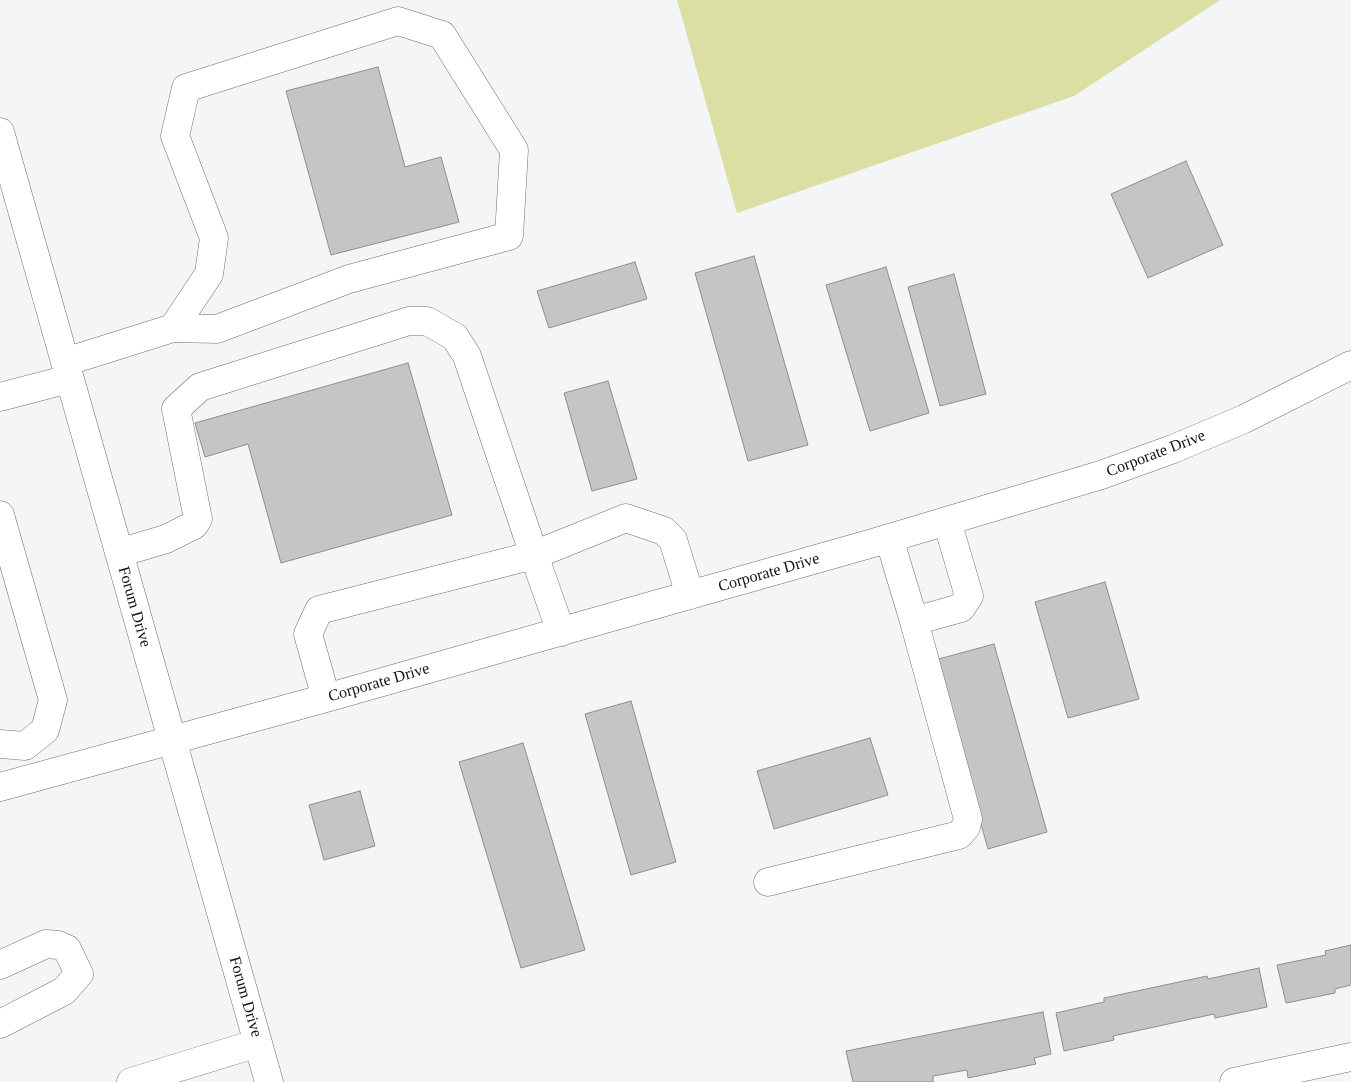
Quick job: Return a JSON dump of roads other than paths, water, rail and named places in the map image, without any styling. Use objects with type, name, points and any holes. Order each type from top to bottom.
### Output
[{"type":"street","points":[[0,397],[173,328],[217,330],[349,279],[509,236],[514,150],[442,35],[398,21],[186,88],[175,136],[214,238],[209,274],[173,328]]},
{"type":"street","name":"Forum Drive","points":[[0,132],[269,1082]]},
{"type":"street","points":[[119,553],[166,539],[194,525],[198,519],[176,409],[200,387],[409,321],[427,321],[454,337],[467,356],[561,632]]},
{"type":"street","name":"Corporate Drive","points":[[0,787],[172,742],[1101,476],[1173,449],[1244,419],[1351,365]]},
{"type":"street","points":[[0,515],[53,700],[45,730],[25,746],[0,744]]},
{"type":"street","points":[[326,698],[308,634],[319,610],[534,554],[626,518],[664,531],[673,540],[690,595]]},
{"type":"street","points":[[914,621],[962,608],[969,596],[947,521]]},
{"type":"street","points":[[768,882],[959,835],[966,828],[968,819],[914,621],[889,538]]},
{"type":"street","points":[[0,965],[46,944],[58,945],[68,950],[79,974],[64,991],[0,1024]]},
{"type":"street","points":[[131,1082],[258,1043]]},
{"type":"street","points":[[1234,1082],[1351,1057]]}]
